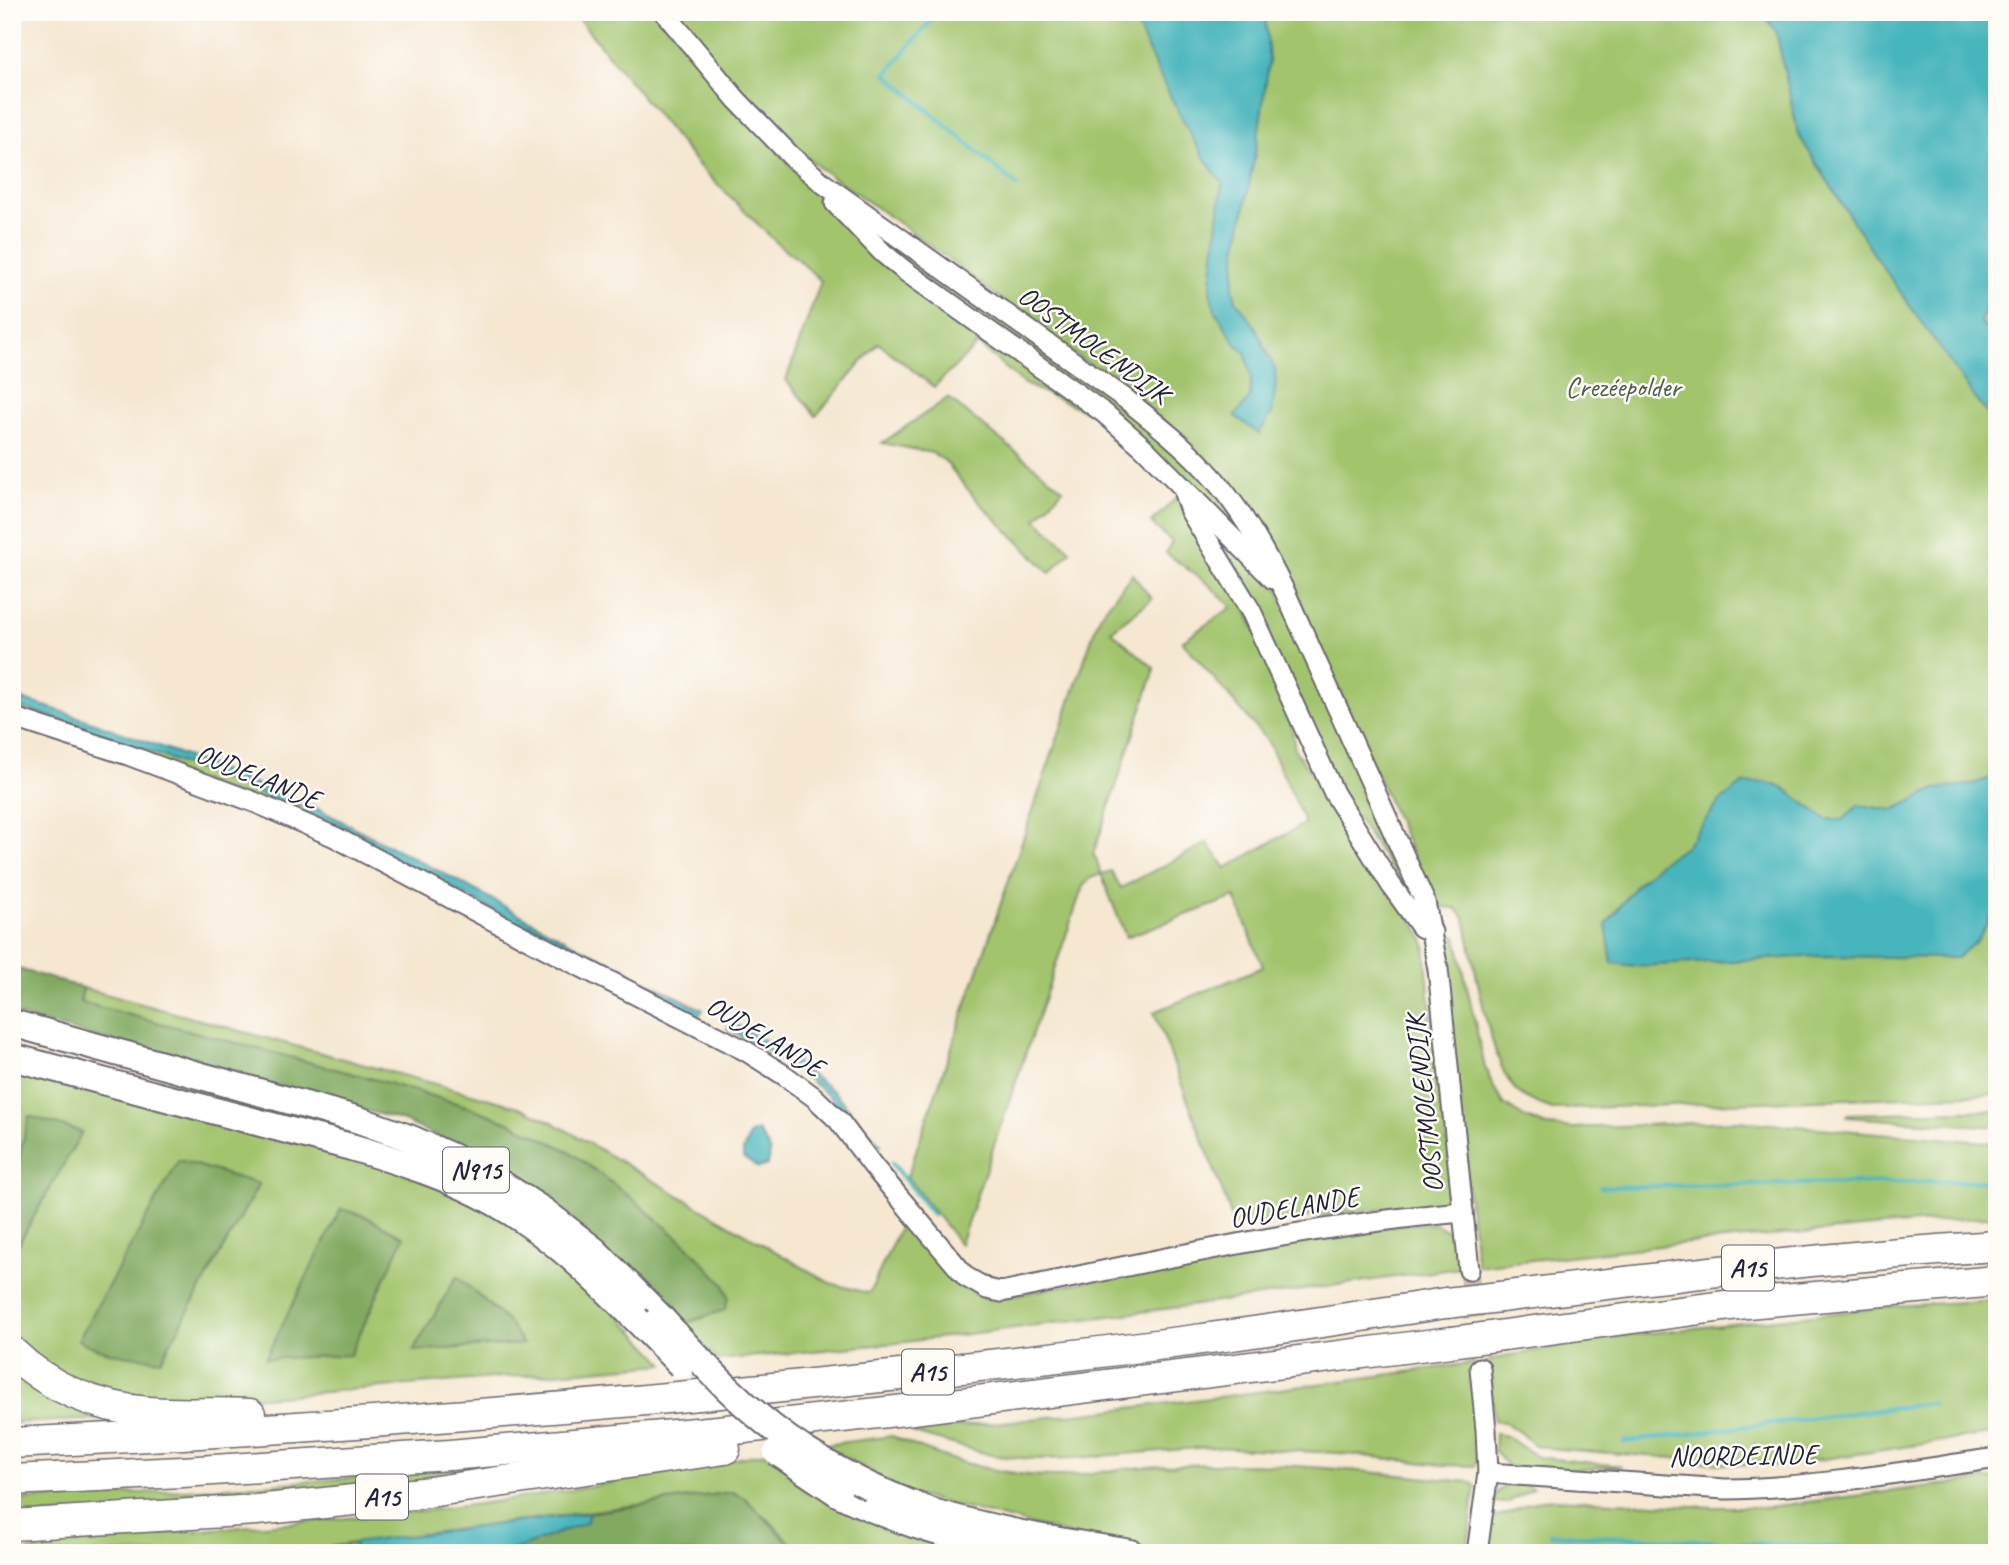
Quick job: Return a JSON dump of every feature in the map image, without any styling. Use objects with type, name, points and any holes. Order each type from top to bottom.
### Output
[{"type":"highway","name":"A15","points":[[12,1443],[408,1420],[689,1396],[940,1371],[1191,1341],[1446,1303],[1749,1268],[1997,1247]]},
{"type":"highway","name":"A15","points":[[12,1480],[450,1455],[718,1431],[905,1410],[1747,1303],[1997,1281]]},
{"type":"highway","name":"A15","points":[[12,1352],[30,1369],[64,1391],[103,1404],[148,1412],[221,1412],[408,1420]]},
{"type":"highway","name":"A15","points":[[12,1525],[256,1510],[422,1493],[855,1432],[905,1410]]},
{"type":"highway","name":"A15","points":[[12,1546],[93,1528],[122,1518]]},
{"type":"main road","name":"N915","points":[[12,1023],[359,1120],[452,1157],[495,1180],[555,1220],[595,1251],[648,1318],[735,1418],[778,1453],[838,1493],[878,1512],[934,1532],[1026,1553]]},
{"type":"main road","name":"N915","points":[[12,1057],[351,1147],[453,1181],[497,1203],[544,1234],[702,1363],[771,1427],[834,1469],[916,1506],[974,1523],[1131,1553]]},
{"type":"street","name":"OOSTMOLENDIJK","points":[[664,12],[736,99],[791,156],[824,184],[1127,400],[1165,431],[1205,469],[1235,505],[1264,550],[1425,902],[1438,969],[1469,1270]]},
{"type":"street","name":"OOSTMOLENDIJK","points":[[824,184],[836,206],[883,253],[1104,414],[1143,447],[1285,592]]},
{"type":"street","name":"OOSTMOLENDIJK","points":[[1181,485],[1190,511],[1251,611],[1334,793],[1413,917],[1421,927],[1432,932]]},
{"type":"street","name":"OUDELANDE","points":[[12,717],[128,755],[241,797],[335,837],[746,1051],[814,1097],[839,1121],[966,1277],[987,1289],[1001,1292],[1343,1225],[1463,1212]]},
{"type":"street","points":[[1477,1553],[1488,1473],[1480,1368]]},
{"type":"street","name":"NOORDEINDE","points":[[1488,1473],[1753,1489],[1819,1483],[1997,1458]]},
{"type":"green space","points":[[573,12],[656,12],[793,168],[903,276],[1104,419],[1024,384],[978,344],[934,387],[878,343],[816,416],[786,380],[821,281],[779,245],[700,167]]},
{"type":"green space","name":"Crezéepolder","points":[[673,12],[1997,12],[1997,1094],[1552,1109],[1518,1092],[1505,1074],[1490,1033],[1465,919],[1456,908],[1440,907],[1433,900],[1306,617],[1293,580],[1239,499],[1170,426],[916,235],[821,169],[772,127]]},
{"type":"green space","points":[[852,212],[1122,402],[1208,482],[1262,556],[1197,494],[910,268]]},
{"type":"green space","points":[[948,398],[1063,489],[1036,519],[1071,551],[1050,573],[975,498],[945,461],[932,453],[882,443]]},
{"type":"green space","points":[[1177,497],[1243,604],[1289,708],[1295,750],[1421,934],[1425,945],[1450,1162],[1450,1185],[1444,1199],[1439,1203],[1233,1225],[1154,1012],[1263,967],[1235,897],[1126,937],[1101,874],[1111,871],[1121,888],[1207,843],[1226,868],[1305,823],[1269,743],[1182,641],[1232,607],[1208,584],[1166,553],[1172,542],[1151,523]]},
{"type":"green space","points":[[1194,504],[1279,590],[1421,912],[1337,789]]},
{"type":"green space","points":[[1132,574],[1152,599],[1111,631],[1154,668],[1154,672],[1093,855],[1101,874],[1091,878],[1083,886],[960,1244],[907,1177],[1095,629],[1101,614]]},
{"type":"green space","points":[[12,705],[61,719],[159,755],[295,809],[299,805],[307,808],[305,819],[12,713]]},
{"type":"green space","points":[[1448,932],[1456,937],[1485,1068],[1504,1104],[1524,1117],[1546,1126],[1573,1128],[1736,1121],[1997,1143],[1997,1216],[1678,1244],[1477,1266],[1438,943],[1441,936]]},
{"type":"green space","points":[[12,967],[83,988],[80,1002],[384,1082],[469,1107],[511,1123],[569,1151],[628,1195],[687,1245],[723,1283],[729,1297],[725,1310],[682,1324],[463,1148],[404,1121],[12,1014]]},
{"type":"green space","points":[[83,988],[519,1107],[552,1122],[830,1283],[867,1293],[870,1292],[904,1218],[980,1298],[1023,1294],[1241,1250],[1403,1224],[1436,1224],[1450,1232],[1457,1246],[1460,1268],[897,1343],[718,1360],[682,1324],[704,1318],[569,1151],[511,1123],[469,1107],[80,1002]]},
{"type":"green space","points":[[12,1066],[366,1158],[463,1197],[516,1227],[597,1292],[665,1364],[237,1398],[176,1399],[100,1390],[72,1380],[45,1364],[12,1333],[12,1247],[13,1251],[18,1157],[12,1196]],"holes":[[[259,1184],[161,1360],[143,1357]]]},
{"type":"green space","points":[[160,1081],[277,1106],[370,1135],[264,1112]]},
{"type":"green space","points":[[1997,1110],[1997,1127],[1847,1117],[1848,1114]]},
{"type":"green space","points":[[29,1116],[82,1132],[14,1252],[13,1181]]},
{"type":"green space","points":[[179,1160],[259,1184],[161,1360],[109,1352],[78,1340]]},
{"type":"green space","points":[[341,1209],[365,1216],[404,1237],[350,1355],[265,1359]]},
{"type":"green space","points":[[457,1276],[508,1322],[523,1344],[413,1351]]},
{"type":"green space","points":[[1997,1300],[1997,1433],[1785,1465],[1715,1464],[1535,1445],[1504,1422],[1494,1421],[1489,1360],[1595,1339],[1895,1306]]},
{"type":"green space","points":[[1473,1363],[1478,1428],[1475,1466],[1338,1453],[1210,1447],[1036,1459],[995,1456],[914,1433],[918,1430],[1127,1408]]},
{"type":"green space","points":[[12,1364],[129,1418],[12,1423]]},
{"type":"green space","points":[[1495,1434],[1506,1436],[1537,1457],[1622,1466],[1545,1472],[1507,1466],[1494,1450]]},
{"type":"green space","points":[[892,1436],[972,1465],[1034,1475],[1080,1475],[1120,1469],[1190,1465],[1262,1464],[1471,1482],[1475,1486],[1467,1553],[1151,1553],[1127,1549],[910,1494],[823,1445]]},
{"type":"green space","points":[[684,1448],[348,1494],[12,1518],[12,1500],[349,1478]]},
{"type":"green space","points":[[765,1453],[993,1553],[800,1553],[768,1519],[732,1492],[323,1548],[258,1553],[24,1553],[33,1549],[138,1536],[403,1513],[495,1502]]},
{"type":"green space","points":[[1997,1478],[1997,1553],[1485,1553],[1491,1517],[1542,1500],[1768,1507]]},
{"type":"green space","points":[[1507,1485],[1527,1485],[1533,1488],[1507,1503],[1492,1502],[1498,1491]]},
{"type":"green space","points":[[732,1492],[745,1498],[800,1553],[506,1553],[587,1522],[588,1513]]},
{"type":"green space","points":[[353,1543],[357,1549],[372,1553],[258,1553],[323,1548]]},
{"type":"water","points":[[1133,12],[1265,12],[1269,61],[1237,249],[1233,289],[1236,300],[1255,326],[1275,369],[1272,413],[1259,434],[1235,416],[1250,397],[1251,376],[1245,352],[1236,344],[1215,310],[1210,292],[1222,182],[1199,148],[1166,88]]},
{"type":"water","points":[[1762,12],[1997,12],[1997,273],[1981,322],[1997,344],[1997,425],[1977,401],[1875,256],[1798,134],[1776,31]]},
{"type":"water","points":[[12,697],[176,752],[299,802],[299,805],[295,809],[179,762],[61,719],[12,705]]},
{"type":"water","points":[[1997,776],[1997,904],[1979,939],[1957,958],[1821,956],[1637,966],[1612,963],[1606,925],[1636,885],[1661,862],[1684,848],[1720,801],[1743,784],[1765,782],[1784,788],[1826,819],[1843,820],[1858,805],[1894,810],[1935,789],[1969,785]]},
{"type":"water","points":[[312,806],[581,948],[629,970],[625,979],[305,812]]},
{"type":"water","points":[[646,981],[703,1010],[699,1016],[639,987],[641,982]]},
{"type":"water","points":[[731,1022],[791,1055],[799,1065],[834,1092],[881,1145],[874,1150],[831,1098],[789,1065],[727,1029]]},
{"type":"water","points":[[758,1131],[770,1154],[767,1165],[759,1168],[743,1158],[750,1134]]},
{"type":"water","points":[[588,1513],[587,1522],[506,1553],[372,1553],[356,1549],[353,1543]]},
{"type":"waterway","points":[[938,12],[886,74],[1017,186]]},
{"type":"waterway","points":[[892,1163],[933,1215]]},
{"type":"waterway","points":[[1601,1187],[1997,1181]]},
{"type":"waterway","points":[[1624,1442],[1932,1403]]},
{"type":"waterway","points":[[1550,1534],[1957,1553]]},
{"type":"tunnel","points":[[1469,1270],[1480,1368]]}]
